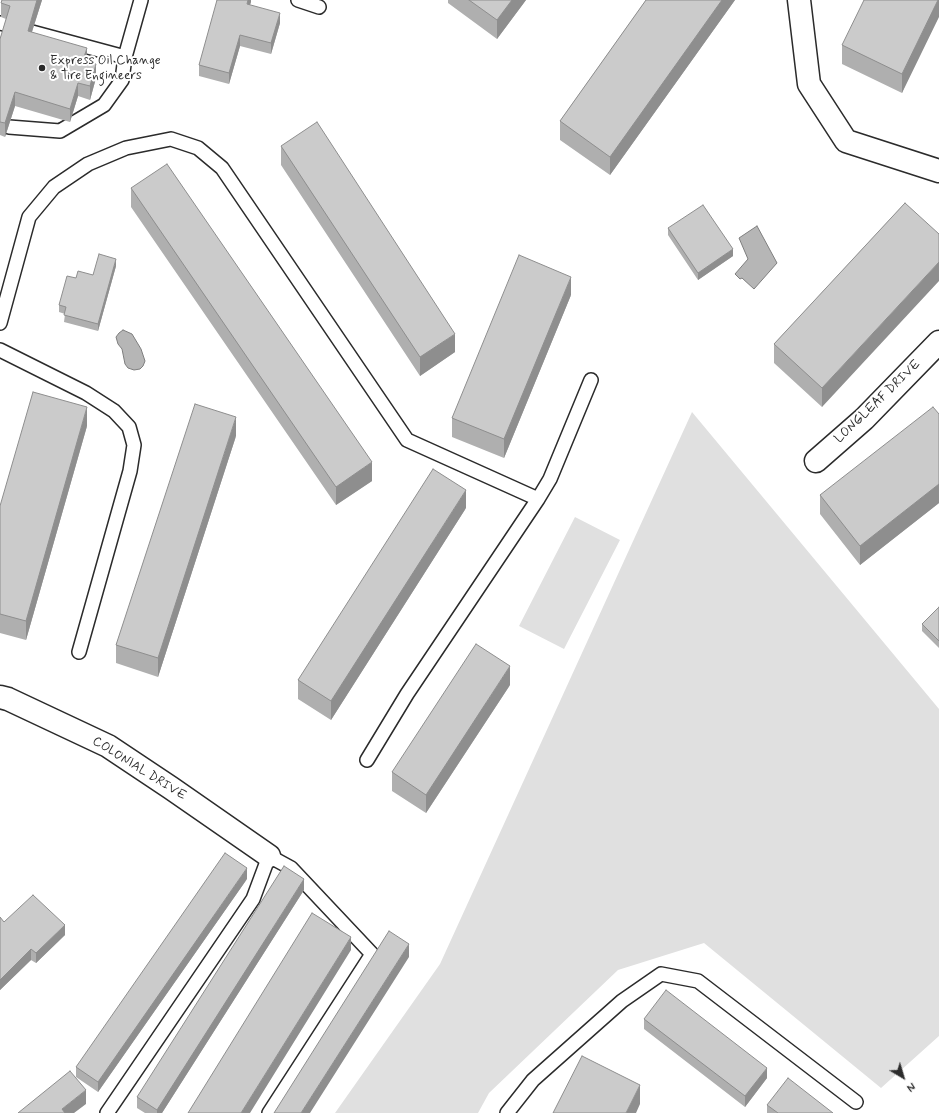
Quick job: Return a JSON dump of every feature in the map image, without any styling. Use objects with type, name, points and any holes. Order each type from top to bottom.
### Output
[{"type":"street","points":[[799,0],[809,84],[846,141],[939,171]]},
{"type":"street","name":"LONGLEAF DRIVE","points":[[816,461],[864,419],[939,342]]},
{"type":"street","name":"COLONIAL DRIVE","points":[[0,697],[8,699],[108,746],[269,856]]},
{"type":"lane","points":[[9,127],[60,131],[104,106],[122,80],[125,57],[141,0]]},
{"type":"lane","points":[[298,0],[319,6]]},
{"type":"lane","points":[[32,32],[125,57]]},
{"type":"lane","points":[[0,323],[29,217],[54,187],[88,164],[126,148],[171,139],[198,148],[222,168],[407,440],[538,499]]},
{"type":"lane","points":[[0,350],[86,393],[114,411],[128,427],[134,445],[130,471],[78,652]]},
{"type":"lane","points":[[367,760],[407,694],[550,479],[591,380]]},
{"type":"lane","points":[[107,1113],[253,899],[269,856],[291,868],[372,954],[269,1113]]},
{"type":"lane","points":[[507,1113],[533,1080],[622,1001],[661,974],[698,981],[856,1102]]},
{"type":"shaded area","points":[[757,226],[777,263],[754,289],[735,274],[748,259],[739,238]]},
{"type":"shaded area","points":[[123,330],[132,334],[141,349],[145,361],[140,369],[134,370],[128,368],[125,364],[122,349],[118,344],[116,337]]},
{"type":"shaded area","points":[[692,412],[939,709],[939,1036],[881,1088],[704,943],[618,970],[489,1093],[478,1113],[335,1113],[440,964]]},
{"type":"shaded area","points":[[575,517],[620,540],[564,649],[519,626]]},
{"type":"building","name":"Express Oil Change & Tire Engineers","points":[[2,0],[37,0],[28,31],[87,48],[83,60],[96,64],[90,86],[78,83],[70,109],[15,92],[5,123],[0,122],[0,39],[10,6],[1,3]]},
{"type":"building","points":[[217,0],[248,0],[247,4],[280,13],[271,43],[240,35],[229,73],[199,65]]},
{"type":"building","points":[[469,0],[512,0],[497,20]]},
{"type":"building","points":[[646,0],[722,0],[610,157],[560,121]]},
{"type":"building","points":[[864,0],[938,0],[902,74],[842,45]]},
{"type":"building","points":[[317,122],[455,334],[420,357],[281,146]]},
{"type":"building","points":[[167,164],[372,462],[336,487],[131,188]]},
{"type":"building","points":[[905,203],[939,234],[939,262],[822,388],[774,344]]},
{"type":"building","points":[[703,205],[733,249],[698,273],[668,228]]},
{"type":"building","points":[[99,254],[116,259],[98,324],[64,315],[66,307],[59,305],[67,276],[76,278],[78,271],[93,275]]},
{"type":"building","points":[[519,255],[571,277],[504,439],[452,418]]},
{"type":"building","points":[[33,392],[87,407],[26,621],[0,614],[0,506]]},
{"type":"building","points":[[195,404],[236,417],[158,658],[116,645]]},
{"type":"building","points":[[933,407],[939,414],[939,484],[860,546],[820,495]]},
{"type":"building","points":[[433,469],[466,490],[331,701],[298,680]]},
{"type":"building","points":[[939,607],[939,641],[922,624]]},
{"type":"building","points":[[476,644],[510,666],[426,795],[392,772]]},
{"type":"building","points":[[225,853],[247,868],[98,1082],[76,1067]]},
{"type":"building","points":[[284,866],[304,879],[157,1110],[137,1097]]},
{"type":"building","points":[[33,895],[65,925],[36,953],[31,949],[0,980],[0,917],[4,922]]},
{"type":"building","points":[[312,913],[351,937],[241,1113],[188,1113]]},
{"type":"building","points":[[389,931],[409,944],[301,1113],[274,1113]]},
{"type":"building","points":[[666,990],[767,1068],[745,1096],[644,1019]]},
{"type":"building","points":[[582,1056],[640,1085],[626,1113],[553,1113]]},
{"type":"building","points":[[70,1071],[86,1090],[62,1109],[65,1113],[18,1113]]},
{"type":"building","points":[[788,1078],[833,1113],[778,1113],[767,1105]]},
{"type":"place","name":"Express Oil Change & Tire Engineers","points":[[42,68]]}]
